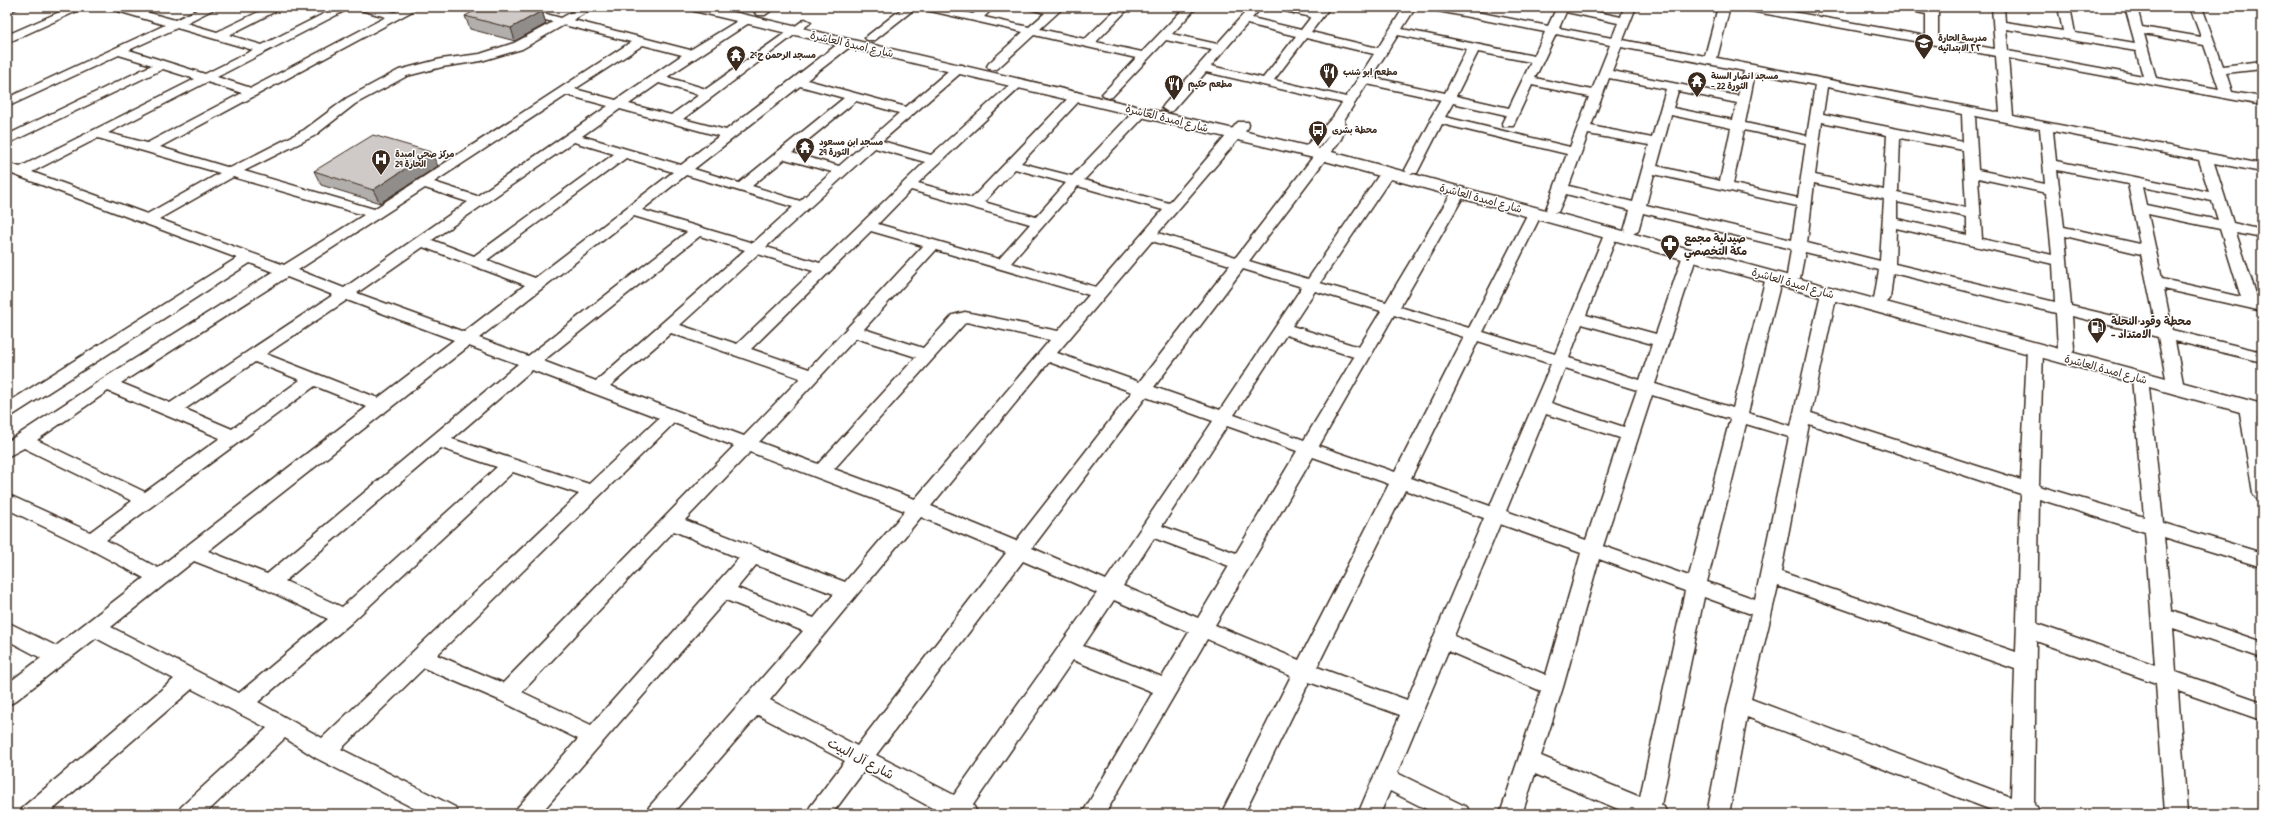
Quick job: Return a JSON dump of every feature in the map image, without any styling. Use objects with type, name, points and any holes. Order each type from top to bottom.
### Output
[{"type":"main road","name":"شارع امبدة العاشرة","points":[[694,7],[759,13]]},
{"type":"main road","name":"شارع امبدة العاشرة","points":[[735,7],[759,13],[847,43],[959,68],[1005,74],[1108,94],[1168,108],[1240,130],[1318,150],[1412,170],[1553,210],[1882,299],[2035,350],[2140,378],[2174,383]]},
{"type":"main road","name":"شارع امبدة العاشرة","points":[[800,27],[871,38],[1005,74],[1077,96],[1141,112],[1240,130]]},
{"type":"main road","name":"شارع امبدة العاشرة","points":[[1318,150],[1459,192],[1829,293],[2066,349],[2257,407]]},
{"type":"street","points":[[7,10],[14,7]]},
{"type":"street","points":[[7,39],[80,7]]},
{"type":"street","points":[[115,7],[264,49]]},
{"type":"street","points":[[8,102],[212,7]]},
{"type":"street","points":[[218,36],[278,7]]},
{"type":"street","points":[[21,172],[346,7]]},
{"type":"street","points":[[361,7],[396,16]]},
{"type":"street","points":[[148,148],[414,7]]},
{"type":"street","points":[[506,7],[692,54]]},
{"type":"street","points":[[147,220],[232,172],[308,133],[326,122],[351,101],[403,72],[511,49],[528,42],[589,7]]},
{"type":"street","points":[[871,38],[911,7]]},
{"type":"street","points":[[926,7],[1144,56]]},
{"type":"street","points":[[975,18],[988,7]]},
{"type":"street","points":[[1034,7],[1056,9]]},
{"type":"street","points":[[1088,43],[1124,7]]},
{"type":"street","points":[[1168,108],[1256,7]]},
{"type":"street","points":[[1280,7],[1321,11]]},
{"type":"street","points":[[818,814],[1241,262],[1318,150],[1337,133],[1340,126],[1338,120],[1348,101],[1410,7]]},
{"type":"street","points":[[1433,7],[1492,12],[1552,30],[2262,168]]},
{"type":"street","points":[[1553,210],[1630,7]]},
{"type":"street","points":[[1710,61],[1724,7]]},
{"type":"street","points":[[1745,7],[1796,11],[1932,41],[2262,100]]},
{"type":"street","points":[[1907,7],[1932,9],[1932,41]]},
{"type":"street","points":[[1998,7],[2007,119]]},
{"type":"street","points":[[2064,7],[2070,36]]},
{"type":"street","points":[[2131,7],[2150,80]]},
{"type":"street","points":[[2196,7],[2227,94]]},
{"type":"street","points":[[2252,7],[2262,9]]},
{"type":"street","points":[[1108,94],[1164,36],[1187,8]]},
{"type":"street","points":[[1504,135],[1511,112],[1562,8],[1625,21]]},
{"type":"street","points":[[740,351],[934,160],[1005,74],[1032,31],[1056,9]]},
{"type":"street","points":[[1266,83],[1321,11]]},
{"type":"street","points":[[172,410],[345,294],[692,54],[759,13]]},
{"type":"street","points":[[1245,20],[1381,52]]},
{"type":"street","points":[[1999,24],[2141,48]]},
{"type":"street","points":[[673,120],[800,27]]},
{"type":"street","points":[[2136,29],[2208,42]]},
{"type":"street","points":[[1394,31],[1537,60]]},
{"type":"street","points":[[1164,36],[1220,48]]},
{"type":"street","points":[[7,451],[107,384],[286,272],[641,41]]},
{"type":"street","points":[[7,696],[379,405],[632,211],[847,43]]},
{"type":"street","points":[[1412,170],[1436,119],[1474,48]]},
{"type":"street","points":[[118,51],[254,93]]},
{"type":"street","points":[[7,140],[162,65]]},
{"type":"street","points":[[598,388],[670,326],[959,68]]},
{"type":"street","points":[[1203,68],[1348,101]]},
{"type":"street","points":[[2218,70],[2259,68]]},
{"type":"street","points":[[1726,186],[1750,69]]},
{"type":"street","points":[[1605,73],[1744,101]]},
{"type":"street","points":[[657,78],[709,94]]},
{"type":"street","points":[[1363,79],[1511,112]]},
{"type":"street","points":[[1527,80],[1597,95]]},
{"type":"street","points":[[797,82],[908,112]]},
{"type":"street","points":[[1795,275],[1821,82]]},
{"type":"street","points":[[1631,231],[1673,87]]},
{"type":"street","points":[[564,90],[729,134]]},
{"type":"street","points":[[974,204],[1077,96]]},
{"type":"street","points":[[741,188],[853,97]]},
{"type":"street","points":[[1666,110],[1814,141]]},
{"type":"street","points":[[1968,111],[1974,241]]},
{"type":"street","points":[[1002,264],[1075,181],[1141,112]]},
{"type":"street","points":[[1817,117],[1970,148]]},
{"type":"street","points":[[1436,119],[1576,152]]},
{"type":"street","points":[[2046,126],[2060,261],[2066,349]]},
{"type":"street","points":[[1585,129],[1657,143]]},
{"type":"street","points":[[657,814],[755,703],[1061,337],[1240,130]]},
{"type":"street","points":[[1882,299],[1887,266],[1894,133]]},
{"type":"street","points":[[97,134],[376,214]]},
{"type":"street","points":[[571,137],[803,206]]},
{"type":"street","points":[[873,144],[934,160]]},
{"type":"street","points":[[476,262],[624,153]]},
{"type":"street","points":[[781,154],[843,171]]},
{"type":"street","points":[[2205,157],[2228,227],[2257,305]]},
{"type":"street","points":[[1011,164],[1172,208]]},
{"type":"street","points":[[2050,164],[2218,198]]},
{"type":"street","points":[[7,167],[918,508],[1302,671],[1413,712]]},
{"type":"street","points":[[1650,169],[1805,204]]},
{"type":"street","points":[[960,812],[1225,419],[1310,284],[1388,172]]},
{"type":"street","points":[[1972,173],[2052,190]]},
{"type":"street","points":[[1809,178],[1973,214]]},
{"type":"street","points":[[2134,182],[2156,283],[2174,383]]},
{"type":"street","points":[[423,183],[478,201]]},
{"type":"street","points":[[909,185],[1039,222]]},
{"type":"street","points":[[1562,189],[2262,357]]},
{"type":"street","points":[[1093,814],[1459,192]]},
{"type":"street","points":[[2140,208],[2262,234]]},
{"type":"street","points":[[632,211],[823,270]]},
{"type":"street","points":[[1232,814],[1302,671],[1472,334],[1535,213]]},
{"type":"street","points":[[1890,222],[2060,261]]},
{"type":"street","points":[[867,225],[1099,293]]},
{"type":"street","points":[[2057,230],[2149,251]]},
{"type":"street","points":[[270,582],[530,363],[696,232]]},
{"type":"street","points":[[1370,814],[1542,406],[1611,233]]},
{"type":"street","points":[[1149,235],[1241,262],[1646,389],[1798,434]]},
{"type":"street","points":[[420,241],[537,284]]},
{"type":"street","points":[[506,694],[812,376],[933,244]]},
{"type":"street","points":[[1511,814],[1553,687],[1592,549],[1690,255]]},
{"type":"street","points":[[7,411],[248,257]]},
{"type":"street","points":[[1529,760],[1651,813],[1696,587],[1774,278]]},
{"type":"street","points":[[2156,283],[2257,305]]},
{"type":"street","points":[[1718,814],[1739,704],[1771,576],[1798,434],[1829,293]]},
{"type":"street","points":[[821,472],[959,319],[965,317],[1061,337]]},
{"type":"street","points":[[1578,318],[1662,341]]},
{"type":"street","points":[[670,326],[812,376]]},
{"type":"street","points":[[1282,328],[1363,354]]},
{"type":"street","points":[[853,331],[926,355]]},
{"type":"street","points":[[1739,704],[2024,813],[2032,409],[2035,350]]},
{"type":"street","points":[[252,355],[379,405]]},
{"type":"street","points":[[1046,355],[1762,610]]},
{"type":"street","points":[[2140,378],[2162,616],[2176,814]]},
{"type":"street","points":[[91,541],[313,379]]},
{"type":"street","points":[[107,384],[172,410],[233,437]]},
{"type":"street","points":[[1542,406],[1630,435]]},
{"type":"street","points":[[2257,407],[2262,493]]},
{"type":"street","points":[[324,750],[671,416]]},
{"type":"street","points":[[1802,416],[2031,490],[2262,560]]},
{"type":"street","points":[[437,440],[593,492]]},
{"type":"street","points":[[24,441],[146,500]]},
{"type":"street","points":[[241,704],[344,617],[511,464]]},
{"type":"street","points":[[7,501],[91,541],[158,577]]},
{"type":"street","points":[[670,522],[753,556],[848,591]]},
{"type":"street","points":[[1150,529],[1242,562]]},
{"type":"street","points":[[191,552],[270,582],[344,617]]},
{"type":"street","points":[[526,814],[593,736],[753,556]]},
{"type":"street","points":[[1771,576],[2026,664]]},
{"type":"street","points":[[722,590],[817,628]]},
{"type":"street","points":[[2162,616],[2262,650]]},
{"type":"street","points":[[94,628],[284,726],[324,750],[447,814]]},
{"type":"street","points":[[2027,629],[2262,711]]},
{"type":"street","points":[[11,637],[57,657]]},
{"type":"street","points":[[1443,640],[1553,687]]},
{"type":"street","points":[[1069,649],[1166,688]]},
{"type":"street","points":[[421,657],[506,694],[593,736]]},
{"type":"street","points":[[31,814],[190,678]]},
{"type":"street","name":"شارع آل البيت","points":[[755,703],[861,758],[960,812]]},
{"type":"street","points":[[189,814],[284,726]]},
{"type":"street","points":[[1384,778],[1459,814]]},
{"type":"building","points":[[481,7],[524,7],[542,11],[511,28],[465,16]]},
{"type":"building","points":[[373,135],[431,152],[373,190],[314,171]]},
{"type":"place","name":"مدرسة الحارة ٢٢ الابتدائيه","points":[[1924,60]]},
{"type":"place","name":"مسجد الرحمن ح29","points":[[736,72]]},
{"type":"place","name":"مطعم ابو شنب","points":[[1329,89]]},
{"type":"place","name":"مسجد انصار السنة - الثورة 22","points":[[1697,98]]},
{"type":"place","name":"مطعم حكيم","points":[[1174,101]]},
{"type":"place","name":"محطة بشرى","points":[[1318,147]]},
{"type":"place","name":"مسجد ابن مسعود الثورة 29","points":[[805,164]]},
{"type":"place","name":"مركز صحي امبدة الحارة 29","points":[[381,176]]},
{"type":"place","name":"صيدلية مجمع مكة التخصصي","points":[[1670,261]]},
{"type":"place","name":"محطة وقود النحلة - الامتداد","points":[[2097,344]]}]
